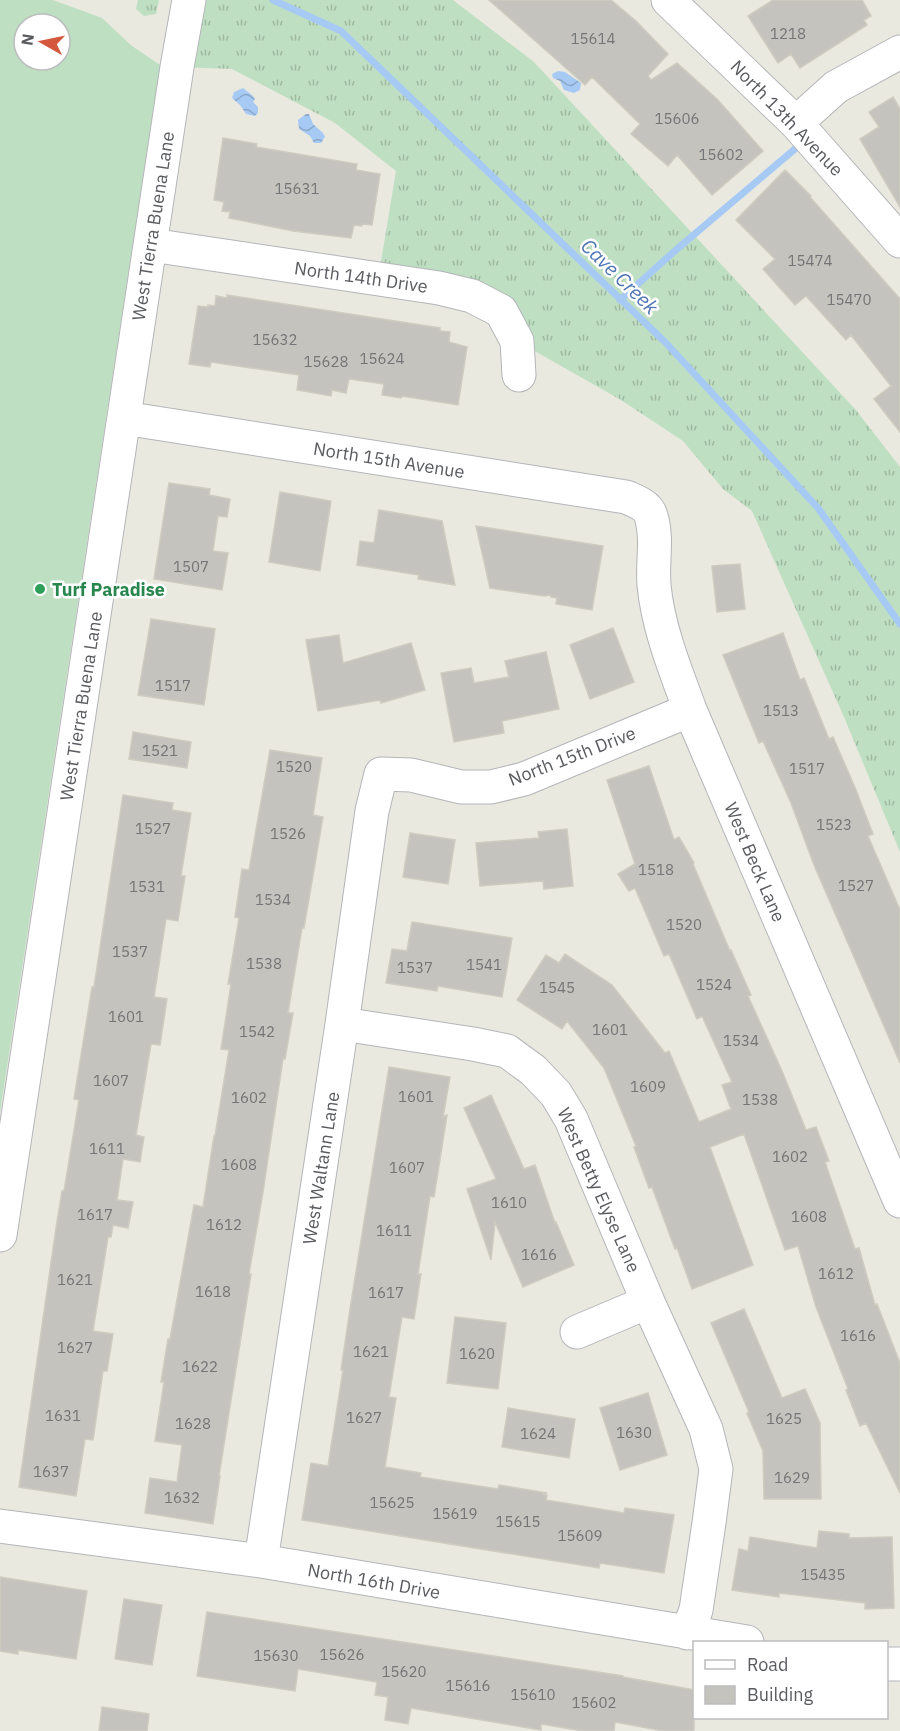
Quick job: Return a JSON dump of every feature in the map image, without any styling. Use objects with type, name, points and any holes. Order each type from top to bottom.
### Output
[{"type":"street","name":"North 13th Avenue","points":[[668,0],[796,123],[900,241]]},
{"type":"street","name":"West Tierra Buena Lane","points":[[0,1235],[6,1158],[124,418],[177,67],[188,10]]},
{"type":"street","points":[[796,123],[836,87],[900,52]]},
{"type":"street","name":"North 14th Drive","points":[[151,245],[440,288],[472,296],[501,311],[517,341],[519,375]]},
{"type":"street","name":"North 15th Avenue","points":[[124,418],[626,497],[639,503],[650,513]]},
{"type":"street","name":"West Beck Lane","points":[[650,513],[656,540],[654,584],[658,608],[666,643],[690,710],[900,1201]]},
{"type":"street","name":"North 15th Drive","points":[[381,774],[411,775],[461,787],[491,787],[524,779],[690,710]]},
{"type":"street","name":"West Waltann Lane","points":[[261,1562],[372,811],[381,774]]},
{"type":"street","name":"West Betty Elyse Lane","points":[[342,1024],[507,1051],[533,1070],[556,1094],[571,1119],[648,1302],[706,1429],[716,1468],[696,1610],[687,1633]]},
{"type":"street","points":[[577,1332],[648,1302]]},
{"type":"street","name":"North 16th Drive","points":[[0,1526],[261,1562],[740,1641]]},
{"type":"green space","name":"Turf Paradise","points":[[0,0],[53,0],[102,18],[132,46],[160,65],[0,1113]]},
{"type":"green space","points":[[138,0],[159,0],[156,14],[144,16],[136,9]]},
{"type":"green space","points":[[189,0],[453,0],[534,62],[856,410],[900,467],[900,852],[844,717],[752,511],[723,489],[683,441],[621,400],[517,341],[501,311],[378,280],[396,171],[335,123],[232,69],[177,67]]},
{"type":"water","points":[[558,71],[565,72],[581,83],[580,90],[574,93],[564,90],[560,81],[553,78],[552,74]]},
{"type":"water","points":[[243,88],[255,99],[253,102],[258,107],[258,113],[255,116],[246,114],[232,98],[234,92]]},
{"type":"water","points":[[309,114],[313,124],[323,133],[325,137],[321,143],[314,143],[310,136],[299,129],[298,120]]},
{"type":"building","points":[[489,0],[611,0],[636,21],[668,54],[648,76],[651,80],[677,63],[718,100],[763,151],[712,195],[677,155],[668,166],[631,134],[640,124],[592,77],[585,85]]},
{"type":"building","points":[[773,0],[862,0],[871,16],[864,20],[867,25],[800,68],[791,54],[778,63],[748,16]]},
{"type":"building","points":[[893,97],[900,109],[900,207],[860,139],[879,127],[869,112]]},
{"type":"building","points":[[223,138],[257,144],[256,147],[357,164],[356,170],[380,174],[372,225],[354,225],[351,238],[293,231],[229,218],[230,212],[222,211],[224,202],[214,200]]},
{"type":"building","points":[[785,170],[811,196],[900,299],[900,432],[874,399],[891,386],[851,335],[846,340],[806,296],[795,305],[763,269],[775,259],[736,220]]},
{"type":"building","points":[[227,295],[440,328],[440,331],[450,332],[449,342],[467,347],[458,405],[382,395],[384,384],[349,379],[346,393],[332,390],[331,396],[297,390],[299,375],[211,362],[210,367],[189,364],[198,306],[215,306],[216,296],[227,298]]},
{"type":"building","points":[[169,483],[210,489],[209,495],[230,499],[227,517],[218,516],[213,551],[228,553],[222,590],[154,579]]},
{"type":"building","points":[[280,492],[331,501],[320,571],[269,562]]},
{"type":"building","points":[[379,510],[442,521],[455,585],[418,579],[419,575],[357,565],[360,541],[374,543]]},
{"type":"building","points":[[476,526],[603,546],[592,610],[556,604],[557,598],[550,595],[490,588]]},
{"type":"building","points":[[740,564],[745,609],[717,612],[712,566]]},
{"type":"building","points":[[151,619],[215,629],[204,705],[138,695]]},
{"type":"building","points":[[613,628],[634,682],[590,699],[570,645]]},
{"type":"building","points":[[783,633],[800,680],[804,678],[829,739],[833,737],[856,790],[873,834],[868,836],[900,910],[900,1063],[814,865],[791,803],[763,741],[759,743],[723,655]]},
{"type":"building","points":[[339,635],[343,663],[411,643],[425,690],[381,703],[380,700],[318,711],[306,640]]},
{"type":"building","points":[[546,652],[559,709],[502,721],[504,733],[454,742],[441,673],[471,668],[474,683],[509,677],[505,661]]},
{"type":"building","points":[[133,732],[191,742],[187,768],[129,759]]},
{"type":"building","points":[[270,750],[322,758],[313,815],[323,817],[288,1013],[293,1013],[285,1059],[283,1059],[249,1274],[251,1274],[213,1524],[145,1513],[150,1478],[177,1482],[182,1445],[155,1441],[164,1382],[161,1382],[194,1205],[203,1207],[229,1050],[221,1049],[231,984],[228,984],[239,918],[235,917],[242,869],[249,870]]},
{"type":"building","points":[[649,766],[674,840],[679,837],[694,863],[806,1130],[816,1127],[829,1161],[825,1162],[855,1249],[859,1248],[875,1305],[877,1304],[900,1363],[900,1493],[866,1423],[860,1426],[816,1307],[798,1246],[785,1250],[744,1134],[710,1147],[753,1265],[692,1289],[652,1187],[649,1188],[634,1147],[636,1146],[604,1068],[567,1021],[562,1029],[517,1000],[546,955],[559,963],[565,954],[612,985],[665,1053],[669,1051],[699,1122],[731,1109],[722,1085],[732,1082],[702,1016],[697,1019],[669,954],[664,956],[635,888],[629,891],[618,874],[635,864],[607,780]]},
{"type":"building","points":[[123,795],[173,803],[172,810],[191,813],[181,876],[185,876],[178,921],[166,919],[154,997],[167,999],[160,1045],[151,1044],[136,1135],[144,1137],[140,1162],[123,1159],[117,1200],[133,1202],[128,1228],[113,1225],[111,1237],[108,1237],[93,1331],[113,1334],[107,1371],[103,1371],[93,1440],[85,1439],[76,1496],[19,1487],[56,1228],[79,1100],[74,1099],[92,987],[94,987]]},
{"type":"building","points":[[567,829],[573,886],[544,889],[543,881],[480,886],[476,843],[539,838],[538,832]]},
{"type":"building","points":[[410,833],[455,840],[448,884],[403,877]]},
{"type":"building","points":[[412,922],[512,938],[502,997],[438,986],[437,991],[386,983],[392,949],[407,951]]},
{"type":"building","points":[[389,1067],[450,1077],[443,1117],[447,1115],[434,1197],[430,1196],[418,1274],[421,1274],[414,1319],[402,1317],[389,1397],[396,1398],[385,1467],[421,1473],[420,1477],[498,1489],[499,1485],[547,1493],[542,1494],[547,1495],[546,1500],[624,1513],[625,1508],[674,1515],[664,1573],[600,1563],[599,1568],[302,1520],[311,1463],[328,1466],[350,1309]]},
{"type":"building","points":[[491,1095],[524,1169],[535,1165],[555,1223],[574,1265],[523,1287],[495,1222],[491,1260],[467,1189],[496,1179],[464,1108]]},
{"type":"building","points":[[744,1309],[782,1398],[805,1389],[820,1423],[821,1499],[764,1499],[763,1451],[711,1323]]},
{"type":"building","points":[[455,1317],[506,1323],[498,1389],[447,1383]]},
{"type":"building","points":[[648,1393],[667,1455],[620,1470],[600,1408]]},
{"type":"building","points":[[508,1408],[575,1419],[569,1458],[502,1447]]},
{"type":"building","points":[[819,1531],[849,1534],[849,1538],[892,1537],[894,1608],[865,1609],[865,1603],[779,1593],[779,1597],[732,1590],[739,1549],[748,1551],[750,1537],[817,1548]]},
{"type":"building","points":[[0,1577],[87,1591],[76,1659],[18,1650],[18,1654],[0,1651]]},
{"type":"building","points":[[124,1599],[162,1605],[152,1665],[115,1659]]},
{"type":"building","points":[[207,1612],[623,1676],[693,1690],[694,1731],[663,1731],[615,1722],[614,1731],[583,1731],[541,1724],[541,1730],[411,1708],[408,1724],[385,1720],[388,1697],[375,1695],[377,1682],[298,1669],[295,1691],[197,1676]]},
{"type":"building","points":[[102,1707],[149,1714],[147,1731],[99,1731]]},
{"type":"waterway","name":"Cave Creek","points":[[273,0],[341,31],[665,342],[818,508],[900,624]]},
{"type":"waterway","points":[[620,300],[802,143]]},
{"type":"place","name":"Turf Paradise","points":[[40,589]]}]
